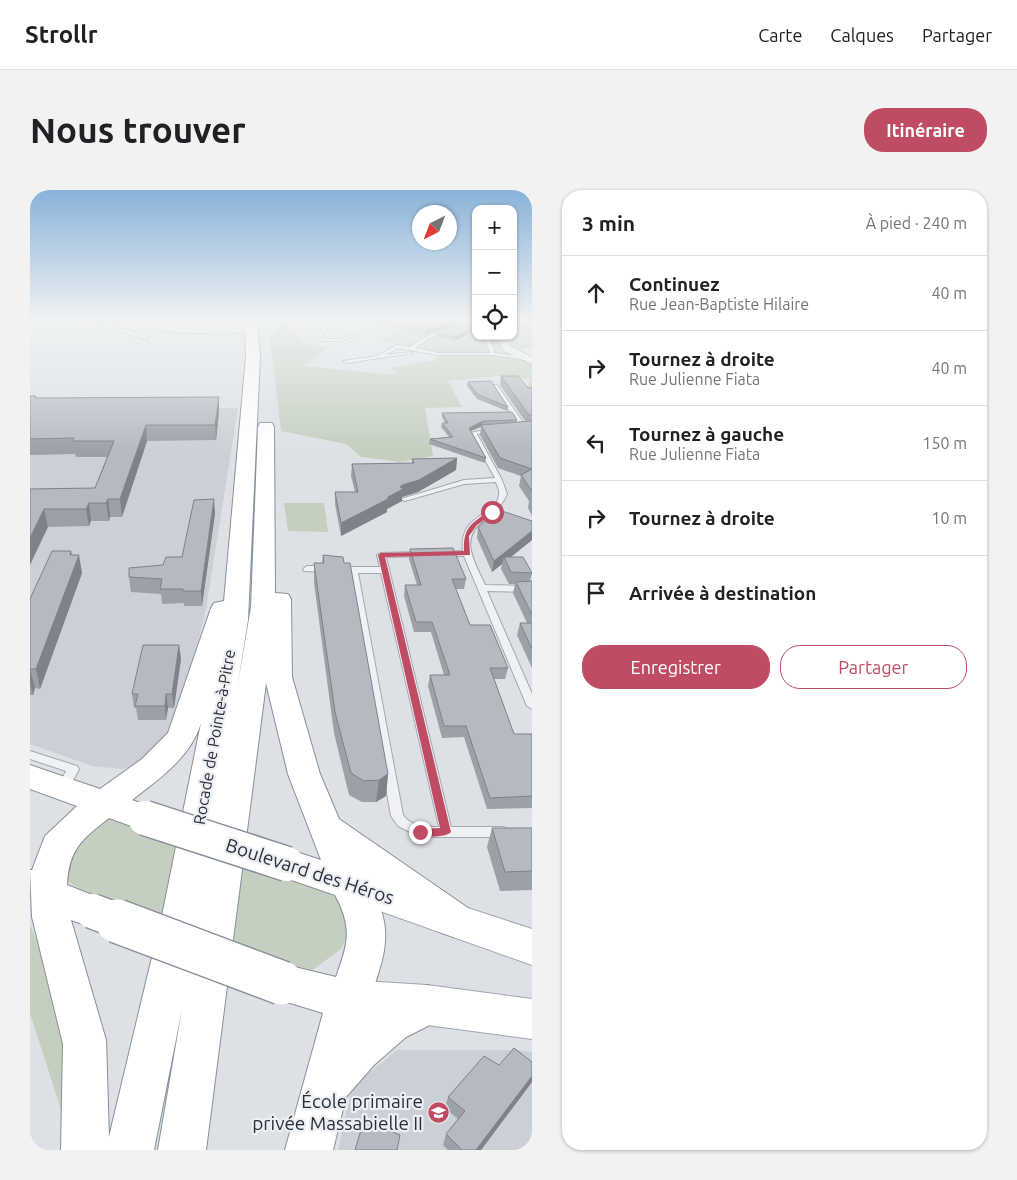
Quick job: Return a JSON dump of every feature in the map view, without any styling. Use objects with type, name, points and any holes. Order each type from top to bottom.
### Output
[{"type":"main road","name":"Rocade de Pointe-à-Pitre","points":[[182,1150],[263,607],[252,565],[253,364]]},
{"type":"main road","name":"Rocade de Pointe-à-Pitre","points":[[130,1150],[182,911],[235,620],[252,565]]},
{"type":"main road","points":[[85,1150],[84,1040],[72,994],[44,927],[35,888],[56,847],[75,827],[154,766],[169,753],[182,737],[219,618],[252,565],[279,590],[278,676],[304,774],[323,826],[348,884],[362,908],[367,927],[367,946],[348,1000],[309,1150]]},
{"type":"main road","name":"Boulevard des Héros","points":[[30,777],[103,804],[288,864],[532,947]]},
{"type":"main road","points":[[323,826],[360,855],[419,893],[454,920]]},
{"type":"main road","points":[[35,888],[282,983],[348,1000],[427,1005],[532,1019]]},
{"type":"main road","points":[[327,1084],[358,1050],[386,1027],[427,1005]]},
{"type":"lane","points":[[495,386],[524,428]]},
{"type":"lane","points":[[516,429],[532,428]]},
{"type":"lane","points":[[499,430],[473,433],[499,480],[503,494],[496,514],[475,523],[466,536],[467,553],[532,706]]},
{"type":"lane","points":[[405,499],[464,482],[499,480]]},
{"type":"lane","points":[[446,832],[381,555],[467,553]]},
{"type":"lane","points":[[307,569],[384,570]]},
{"type":"lane","points":[[353,570],[397,816],[402,823],[420,832],[513,832]]},
{"type":"lane","points":[[482,588],[532,588]]},
{"type":"lane","points":[[30,754],[73,769],[63,789]]},
{"type":"shaded area","points":[[238,408],[206,609],[178,724],[135,765],[122,769],[92,766],[30,744],[30,409]]},
{"type":"shaded area","name":"École primaire privée Massabielle II","points":[[397,1050],[517,1050],[532,1052],[532,1150],[338,1150],[352,1087]]},
{"type":"green space","points":[[273,364],[307,364],[304,366],[397,375],[391,368],[414,364],[531,364],[532,396],[525,392],[530,379],[498,376],[448,381],[462,407],[425,408],[433,456],[400,462],[361,457],[346,444],[281,431]]},
{"type":"green space","points":[[284,503],[324,503],[328,532],[288,531]]},
{"type":"green space","points":[[111,818],[182,842],[163,921],[89,894],[68,882],[64,868],[90,823]]},
{"type":"green space","points":[[238,861],[300,877],[327,891],[338,901],[348,921],[350,933],[341,949],[311,971],[284,970],[226,945]]},
{"type":"green space","points":[[30,926],[76,1022],[71,1141],[30,1013]]},
{"type":"building","points":[[501,376],[518,376],[528,388],[532,387],[532,415],[529,415]]},
{"type":"building","points":[[491,381],[508,407],[477,394],[468,382]]},
{"type":"building","points":[[30,396],[36,396],[35,398],[219,397],[215,425],[146,425],[120,499],[108,499],[106,503],[89,503],[86,509],[44,509],[30,538],[30,489],[95,488],[114,441],[73,441],[74,438],[30,439]]},
{"type":"building","points":[[512,412],[517,420],[483,421],[469,428],[486,458],[430,439],[453,437],[442,423],[448,423],[442,413]]},
{"type":"building","points":[[532,421],[532,469],[500,458],[481,425]]},
{"type":"building","points":[[457,458],[419,480],[402,485],[400,487],[403,489],[388,497],[388,499],[341,523],[335,492],[358,492],[352,464],[414,463],[412,459]]},
{"type":"building","points":[[532,469],[532,491],[521,475]]},
{"type":"building","points":[[214,499],[201,591],[160,589],[162,579],[129,577],[129,568],[163,565],[166,557],[182,557],[194,500]]},
{"type":"building","points":[[499,510],[532,521],[532,531],[494,561],[478,527]]},
{"type":"building","points":[[453,548],[466,579],[452,579],[470,625],[490,625],[508,668],[490,668],[514,734],[532,734],[532,796],[490,798],[466,726],[444,726],[430,675],[450,675],[432,622],[416,622],[405,585],[421,585],[410,549]]},
{"type":"building","points":[[52,551],[71,551],[70,555],[79,555],[36,669],[30,669],[30,599]]},
{"type":"building","points":[[323,555],[343,557],[344,563],[350,563],[388,774],[379,780],[364,781],[351,773],[335,712],[314,563],[324,563]]},
{"type":"building","points":[[504,557],[523,557],[532,573],[511,572]]},
{"type":"building","points":[[532,581],[532,615],[516,582]]},
{"type":"building","points":[[520,623],[532,623],[532,649]]},
{"type":"building","points":[[143,645],[179,645],[172,694],[166,694],[165,706],[135,706],[138,694],[132,694]]},
{"type":"building","points":[[492,828],[532,828],[532,871],[505,872]]},
{"type":"building","points":[[514,1048],[532,1062],[532,1076],[476,1150],[462,1150],[446,1134],[465,1111],[448,1097],[484,1056],[499,1065]]},
{"type":"building","points":[[364,1120],[400,1135],[397,1150],[355,1150]]},
{"type":"place","name":"École primaire privée Massabielle II","points":[[439,1112]]},
{"type":"route","points":[[420,832],[446,832],[381,555],[467,553],[466,536],[475,523],[492,512]]}]
